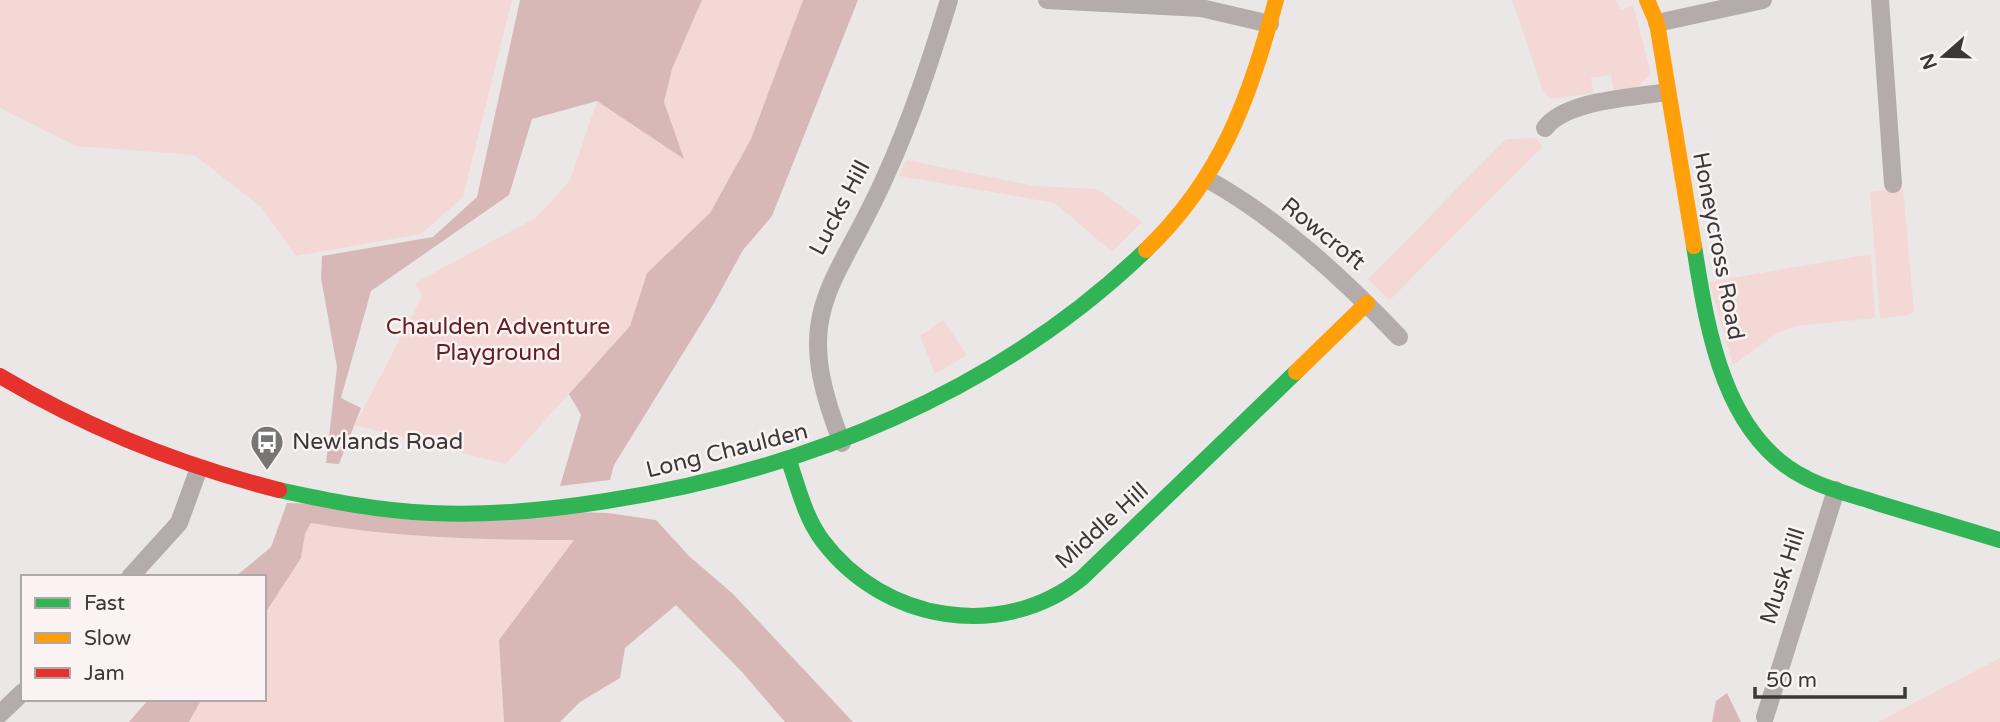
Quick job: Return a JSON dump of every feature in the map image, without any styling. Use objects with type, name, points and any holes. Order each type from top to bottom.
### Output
[{"type":"street","name":"Lucks Hill","points":[[842,443],[820,379],[817,353],[822,303],[833,275],[895,156],[949,0]]},
{"type":"street","points":[[1047,0],[1201,8],[1270,24]]},
{"type":"street","name":"Long Chaulden","points":[[0,376],[69,417],[151,452],[199,468],[254,485],[335,502],[411,512],[487,516],[635,498],[718,481],[789,461],[842,443],[989,369],[1079,309],[1163,235],[1207,179],[1240,119],[1276,0]]},
{"type":"street","name":"Honeycross Road","points":[[1647,0],[1657,23],[1666,92],[1708,331],[1734,402],[1746,424],[1780,460],[1805,478],[2000,540]]},
{"type":"street","points":[[1657,23],[1763,0]]},
{"type":"street","points":[[1880,0],[1892,184]]},
{"type":"street","points":[[1545,128],[1552,119],[1579,106],[1666,92]]},
{"type":"street","name":"Rowcroft","points":[[1207,179],[1284,232],[1367,303],[1399,337]]},
{"type":"street","name":"Middle Hill","points":[[789,461],[807,512],[820,538],[840,563],[865,584],[897,603],[928,612],[990,617],[1021,611],[1055,597],[1098,565],[1367,303]]},
{"type":"street","points":[[132,575],[179,523],[199,468]]},
{"type":"street","name":"Musk Hill","points":[[1765,717],[1836,490]]},
{"type":"street","points":[[0,714],[21,694]]},
{"type":"green space","points":[[0,0],[512,0],[463,197],[421,234],[296,256],[261,207],[194,155],[76,146],[0,108]]},
{"type":"green space","name":"Chaulden Adventure Playground","points":[[702,0],[803,0],[751,139],[710,213],[647,273],[630,326],[506,464],[355,425],[422,296],[415,283],[537,217],[570,180],[597,101],[682,158],[664,102],[672,69]]},
{"type":"green space","points":[[1512,0],[1616,0],[1621,10],[1633,5],[1651,73],[1637,88],[1614,90],[1611,75],[1591,78],[1593,93],[1550,99],[1542,88]]},
{"type":"green space","points":[[1536,138],[1543,146],[1390,300],[1368,279],[1506,139]]},
{"type":"green space","points":[[906,160],[1035,186],[1098,189],[1142,222],[1112,252],[1055,203],[899,176]]},
{"type":"green space","points":[[1903,188],[1914,311],[1909,315],[1880,319],[1870,192]]},
{"type":"green space","points":[[1871,254],[1875,318],[1797,326],[1779,332],[1733,365],[1709,282]]},
{"type":"green space","points":[[943,320],[967,355],[935,374],[920,336]]},
{"type":"green space","points":[[311,523],[443,537],[575,540],[499,640],[504,722],[190,722],[202,701],[266,701],[266,606],[301,558],[305,534]]},
{"type":"green space","points":[[2000,658],[2000,722],[1878,722]]},
{"type":"shaded area","points":[[520,0],[702,0],[672,69],[664,102],[684,159],[597,101],[532,119],[509,195],[371,291],[341,398],[361,408],[339,464],[326,463],[337,367],[321,278],[322,256],[433,237],[477,197]]},
{"type":"shaded area","points":[[803,0],[858,0],[772,216],[743,250],[714,303],[614,465],[610,480],[560,486],[581,415],[569,394],[630,326],[647,273],[710,213],[751,139]]},
{"type":"shaded area","points":[[287,503],[608,513],[656,520],[689,556],[733,594],[853,722],[785,722],[742,672],[676,605],[625,648],[620,678],[580,702],[560,722],[504,722],[499,640],[574,540],[442,537],[311,523],[305,534],[301,558],[266,612],[266,575],[237,575],[271,547]]},
{"type":"shaded area","points":[[1727,693],[1741,722],[1712,722],[1716,701]]},
{"type":"shaded area","points":[[147,701],[201,701],[189,722],[129,722]]},
{"type":"traffic: fast","points":[[1694,246],[1705,311],[1724,377],[1755,436],[1778,460],[1823,486],[2000,540]]},
{"type":"traffic: fast","points":[[279,490],[393,510],[453,514],[497,513],[606,501],[753,469],[825,446],[895,417],[963,383],[1028,344],[1089,300],[1146,250]]},
{"type":"traffic: fast","points":[[789,461],[806,512],[822,540],[847,568],[877,590],[910,605],[945,614],[981,616],[1016,611],[1050,598],[1082,578],[1296,372]]},
{"type":"traffic: slow","points":[[1146,250],[1195,194],[1229,135],[1255,71],[1276,0]]},
{"type":"traffic: slow","points":[[1647,0],[1657,23],[1694,246]]},
{"type":"traffic: slow","points":[[1296,372],[1367,303]]},
{"type":"traffic: jam","points":[[0,376],[67,413],[136,444],[206,469],[279,490]]},
{"type":"place","name":"Newlands Road","points":[[267,472]]}]
